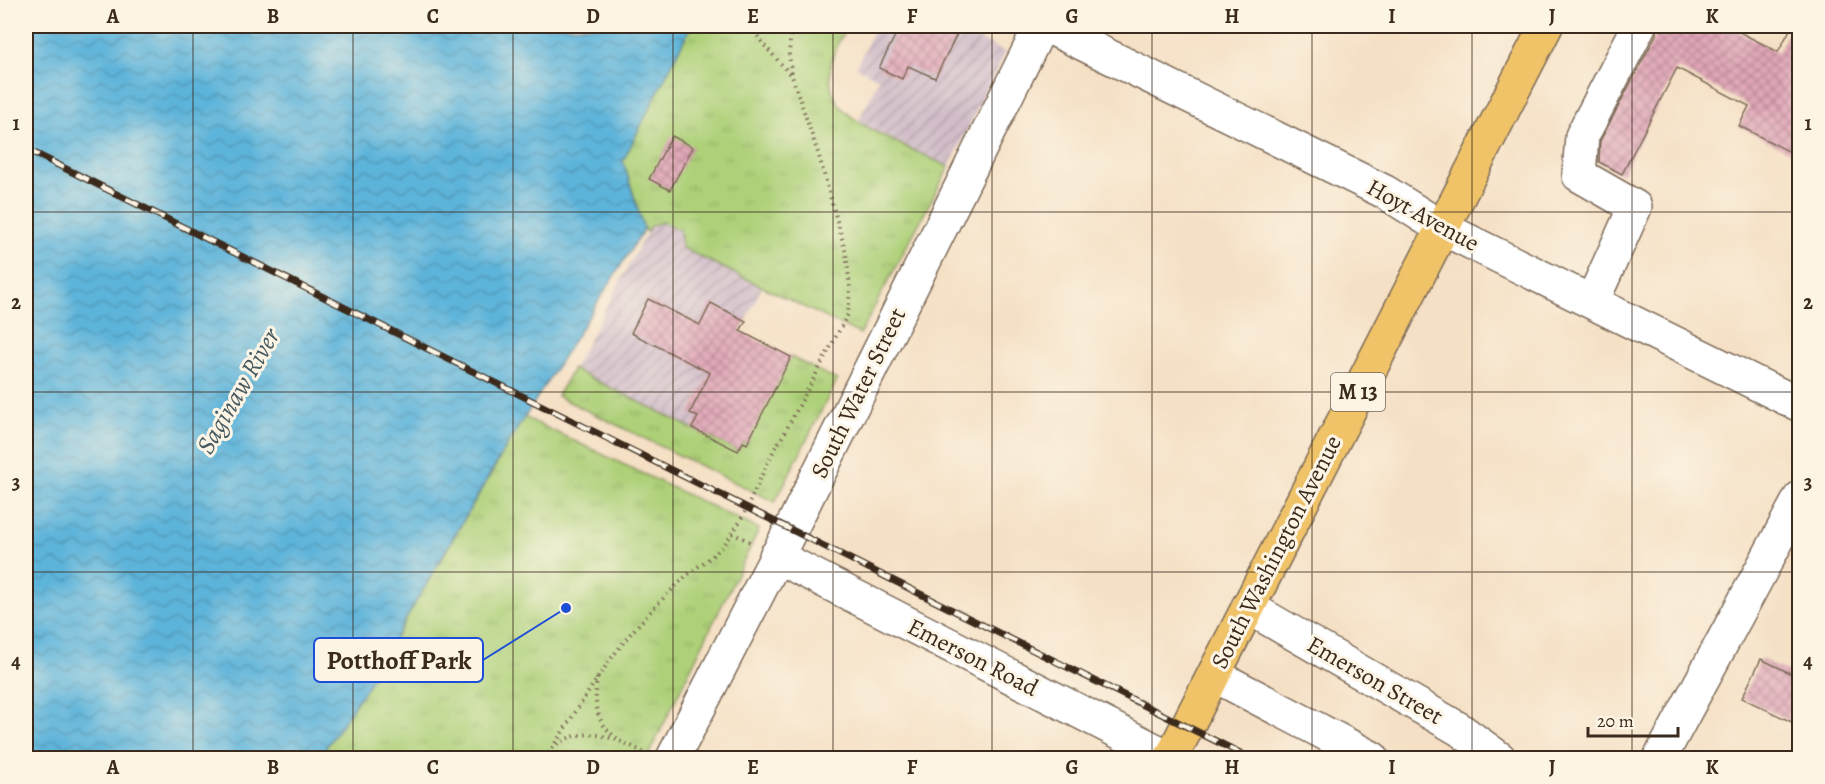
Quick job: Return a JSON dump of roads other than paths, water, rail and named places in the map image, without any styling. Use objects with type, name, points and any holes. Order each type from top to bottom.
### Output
[{"type":"main road","name":"South Washington Avenue","points":[[1170,759],[1546,26]]},
{"type":"street","name":"South Water Street","points":[[660,756],[776,556],[1041,26]]},
{"type":"street","name":"Hoyt Avenue","points":[[1047,26],[1385,192],[1442,228],[1800,405]]},
{"type":"street","points":[[1592,302],[1635,207],[1579,175],[1582,136],[1639,26]]},
{"type":"street","points":[[1660,759],[1800,498]]},
{"type":"street","name":"Emerson Road","points":[[776,556],[1170,759]]},
{"type":"street","name":"Emerson Street","points":[[1248,607],[1459,729],[1499,759]]},
{"type":"street","points":[[1214,675],[1372,759]]},
{"type":"water","name":"Saginaw River","points":[[35,26],[691,26],[623,161],[644,229],[507,445],[366,688],[319,758],[26,758],[26,50]]},
{"type":"railway","points":[[26,149],[1250,758]]},
{"type":"place","name":"Potthoff Park","points":[[566,608]]}]
